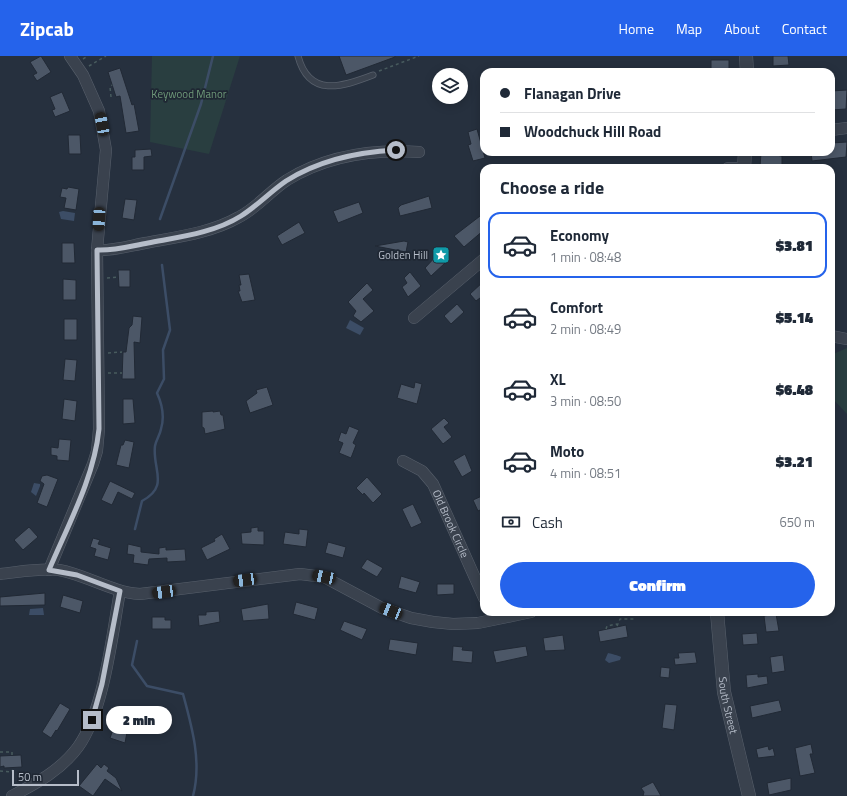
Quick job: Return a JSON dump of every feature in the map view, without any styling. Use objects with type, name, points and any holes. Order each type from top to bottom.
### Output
[{"type":"street","points":[[49,570],[97,451],[99,429],[97,250],[105,170],[104,136],[99,111],[83,75],[70,56]]},
{"type":"street","points":[[746,56],[747,68]]},
{"type":"street","points":[[835,130],[847,128]]},
{"type":"street","points":[[97,250],[117,249],[159,241],[207,230],[229,222],[251,210],[287,181],[305,171],[341,157],[382,151],[419,152]]},
{"type":"street","points":[[414,318],[480,262]]},
{"type":"street","points":[[835,337],[847,339]]},
{"type":"street","name":"Old Brook Circle","points":[[403,461],[422,471],[433,484],[480,589]]},
{"type":"street","points":[[0,574],[49,570],[77,575],[120,591],[140,594],[150,594],[276,576],[313,575],[334,581],[374,604],[411,618],[453,624],[492,616]]},
{"type":"street","points":[[12,796],[42,781],[61,766],[78,747],[88,729],[96,711],[120,591]]},
{"type":"street","name":"South Street","points":[[717,616],[724,692],[749,796]]},
{"type":"lane","points":[[298,56],[306,76],[319,84],[336,87],[343,86],[373,75]]},
{"type":"path","points":[[83,59],[88,56]]},
{"type":"path","points":[[89,66],[106,56]]},
{"type":"path","points":[[373,75],[376,72],[419,56]]},
{"type":"path","points":[[111,97],[110,88],[112,85]]},
{"type":"path","points":[[107,278],[118,277]]},
{"type":"path","points":[[108,353],[122,352]]},
{"type":"path","points":[[108,373],[122,373]]},
{"type":"path","points":[[606,629],[606,626],[617,625],[623,618],[634,619]]},
{"type":"path","points":[[0,752],[12,752],[12,755]]},
{"type":"path","points":[[0,770],[11,772],[13,770]]},
{"type":"green space","name":"Keywood Manor","points":[[152,56],[240,56],[209,154],[150,142]]},
{"type":"green space","points":[[847,348],[847,414],[835,401],[835,353]]},
{"type":"water","points":[[63,211],[75,213],[74,221],[61,219],[59,212]]},
{"type":"water","points":[[350,320],[364,328],[360,335],[346,328]]},
{"type":"water","points":[[34,483],[40,484],[36,496],[31,492]]},
{"type":"water","points":[[43,608],[44,615],[29,615],[30,609]]},
{"type":"water","points":[[608,653],[621,657],[620,660],[609,663],[605,660]]},
{"type":"building","points":[[41,56],[51,72],[37,81],[33,75],[37,73],[30,62]]},
{"type":"building","points":[[339,56],[395,56],[395,57],[346,75]]},
{"type":"building","points":[[773,56],[788,56],[789,65],[773,66]]},
{"type":"building","points":[[711,60],[729,60],[729,68],[711,68]]},
{"type":"building","points":[[120,68],[132,105],[134,104],[139,131],[126,133],[120,96],[116,97],[108,72]]},
{"type":"building","points":[[847,90],[846,109],[835,110],[835,91]]},
{"type":"building","points":[[62,92],[70,111],[55,117],[52,110],[55,109],[50,97]]},
{"type":"building","points":[[477,129],[480,140],[480,156],[484,156],[485,158],[473,161],[468,145],[471,144],[468,132]]},
{"type":"building","points":[[68,135],[80,135],[81,154],[69,154]]},
{"type":"building","points":[[847,142],[846,157],[812,161],[811,156],[835,156],[835,143]]},
{"type":"building","points":[[151,149],[152,156],[144,157],[144,170],[132,170],[132,157],[135,157],[135,150]]},
{"type":"building","points":[[761,156],[782,156],[782,164],[760,164]]},
{"type":"building","points":[[68,187],[79,189],[76,210],[64,208],[66,198],[60,197],[62,188],[67,189]]},
{"type":"building","points":[[429,196],[432,208],[400,216],[398,208],[401,205]]},
{"type":"building","points":[[125,199],[137,200],[134,220],[122,218]]},
{"type":"building","points":[[359,202],[363,213],[338,223],[333,211]]},
{"type":"building","points":[[480,216],[480,233],[464,247],[454,236]]},
{"type":"building","points":[[299,222],[305,233],[282,245],[277,236]]},
{"type":"building","points":[[404,241],[408,242],[406,252],[375,246]]},
{"type":"building","points":[[62,243],[74,243],[75,263],[62,263]]},
{"type":"building","points":[[437,255],[445,263],[431,276],[425,268]]},
{"type":"building","points":[[118,270],[130,270],[130,287],[119,287]]},
{"type":"building","points":[[410,272],[421,286],[408,297],[402,287],[407,283],[404,278]]},
{"type":"building","points":[[249,274],[255,300],[242,302],[238,291],[240,291],[239,285],[241,285],[239,275]]},
{"type":"building","points":[[63,279],[76,280],[76,300],[63,300]]},
{"type":"building","points":[[367,283],[373,290],[363,299],[374,311],[361,322],[353,316],[356,311],[348,302]]},
{"type":"building","points":[[480,285],[480,298],[476,301],[470,294]]},
{"type":"building","points":[[457,304],[464,312],[451,324],[444,316]]},
{"type":"building","points":[[133,316],[142,317],[140,343],[134,342],[135,379],[122,379],[123,352],[126,352],[129,328],[132,325]]},
{"type":"building","points":[[64,319],[77,319],[77,340],[64,340]]},
{"type":"building","points":[[65,359],[77,360],[75,381],[63,380]]},
{"type":"building","points":[[415,382],[422,384],[417,404],[397,398],[401,384],[414,388]]},
{"type":"building","points":[[267,387],[273,405],[250,413],[246,401],[257,393],[256,390]]},
{"type":"building","points":[[64,399],[77,401],[75,421],[62,419]]},
{"type":"building","points":[[123,399],[133,399],[135,423],[123,424]]},
{"type":"building","points":[[220,411],[221,415],[223,415],[225,429],[205,434],[204,428],[202,427],[202,412]]},
{"type":"building","points":[[444,418],[449,423],[444,427],[452,437],[443,444],[431,429]]},
{"type":"building","points":[[349,426],[359,430],[353,443],[356,445],[351,458],[339,453],[343,443],[338,441],[341,432],[346,434]]},
{"type":"building","points":[[59,439],[71,440],[69,461],[57,460],[57,456],[51,455],[51,447],[58,448]]},
{"type":"building","points":[[125,440],[134,442],[129,468],[116,465],[121,445],[123,445]]},
{"type":"building","points":[[465,454],[472,471],[462,477],[453,461]]},
{"type":"building","points":[[47,475],[58,479],[47,507],[37,503],[44,484],[40,481],[42,476]]},
{"type":"building","points":[[367,477],[382,494],[373,503],[364,493],[363,495],[356,488]]},
{"type":"building","points":[[110,481],[135,493],[132,499],[118,492],[112,505],[101,500]]},
{"type":"building","points":[[480,497],[480,510],[478,511],[473,500]]},
{"type":"building","points":[[413,504],[422,523],[411,528],[402,509]]},
{"type":"building","points":[[29,527],[38,537],[23,550],[14,540]]},
{"type":"building","points":[[258,527],[258,531],[264,531],[264,545],[242,544],[241,533],[251,532],[251,528]]},
{"type":"building","points":[[299,529],[308,530],[306,547],[283,544],[285,532],[299,534]]},
{"type":"building","points":[[222,534],[230,549],[207,560],[201,548],[215,541],[214,539]]},
{"type":"building","points":[[93,538],[100,540],[98,544],[111,548],[108,560],[94,556],[96,549],[90,547]]},
{"type":"building","points":[[328,542],[346,547],[343,558],[325,553]]},
{"type":"building","points":[[128,544],[141,547],[141,552],[159,554],[159,548],[166,547],[166,550],[185,549],[186,561],[167,562],[167,558],[149,559],[148,565],[133,563],[134,555],[127,554]]},
{"type":"building","points":[[367,559],[383,568],[377,577],[361,568]]},
{"type":"building","points":[[401,576],[420,582],[416,593],[398,588]]},
{"type":"building","points":[[437,584],[454,584],[454,594],[437,595]]},
{"type":"building","points":[[45,593],[45,605],[0,606],[0,597]]},
{"type":"building","points":[[63,595],[83,601],[80,613],[60,607]]},
{"type":"building","points":[[296,602],[318,608],[315,620],[293,614]]},
{"type":"building","points":[[268,604],[269,619],[243,621],[241,609]]},
{"type":"building","points":[[219,611],[220,622],[199,626],[198,615],[206,615],[206,612]]},
{"type":"building","points":[[764,616],[776,616],[779,631],[766,632]]},
{"type":"building","points":[[152,617],[165,617],[165,620],[171,620],[171,629],[152,629]]},
{"type":"building","points":[[344,621],[367,629],[362,640],[340,630]]},
{"type":"building","points":[[626,625],[628,637],[600,642],[598,631]]},
{"type":"building","points":[[757,633],[758,644],[743,645],[742,634]]},
{"type":"building","points":[[563,635],[565,650],[545,651],[543,638]]},
{"type":"building","points":[[390,639],[418,643],[416,655],[388,650]]},
{"type":"building","points":[[453,646],[463,647],[462,650],[473,651],[472,663],[452,661]]},
{"type":"building","points":[[526,646],[528,656],[496,663],[493,651]]},
{"type":"building","points":[[695,652],[697,663],[675,665],[674,658],[679,658],[678,653]]},
{"type":"building","points":[[783,655],[785,671],[772,673],[770,657]]},
{"type":"building","points":[[661,667],[670,668],[669,678],[660,677]]},
{"type":"building","points":[[758,674],[758,677],[767,676],[768,684],[747,688],[746,675]]},
{"type":"building","points":[[779,700],[782,711],[752,718],[750,706]]},
{"type":"building","points":[[60,703],[70,709],[51,738],[42,732]]},
{"type":"building","points":[[665,704],[677,705],[674,730],[662,728]]},
{"type":"building","points":[[121,713],[130,716],[125,743],[110,738],[116,721],[118,721]]},
{"type":"building","points":[[811,744],[813,754],[810,754],[815,773],[800,776],[795,748]]},
{"type":"building","points":[[768,746],[769,750],[773,748],[775,756],[758,758],[756,749]]},
{"type":"building","points":[[21,755],[22,767],[0,767],[0,756]]},
{"type":"building","points":[[97,764],[101,768],[104,764],[109,768],[107,771],[116,778],[122,791],[105,779],[93,796],[79,786]]},
{"type":"building","points":[[791,778],[791,790],[769,795],[767,783]]},
{"type":"building","points":[[653,782],[661,796],[643,796],[644,792],[641,788]]},
{"type":"waterway","points":[[160,219],[201,104],[213,56]]},
{"type":"waterway","points":[[135,529],[142,501],[150,495],[158,483],[155,446],[162,424],[163,415],[162,406],[157,393],[164,379],[163,350],[170,330],[162,265]]},
{"type":"waterway","points":[[137,641],[132,665],[147,686],[183,694],[195,745],[196,783],[193,796]]},
{"type":"place","name":"Golden Hill","points":[[441,255]]},
{"type":"route","points":[[92,720],[96,711],[102,684],[120,591],[77,575],[60,570],[49,570],[97,451],[99,429],[97,250],[117,249],[207,230],[240,217],[251,210],[274,190],[305,171],[341,157],[354,154],[396,150]]}]
